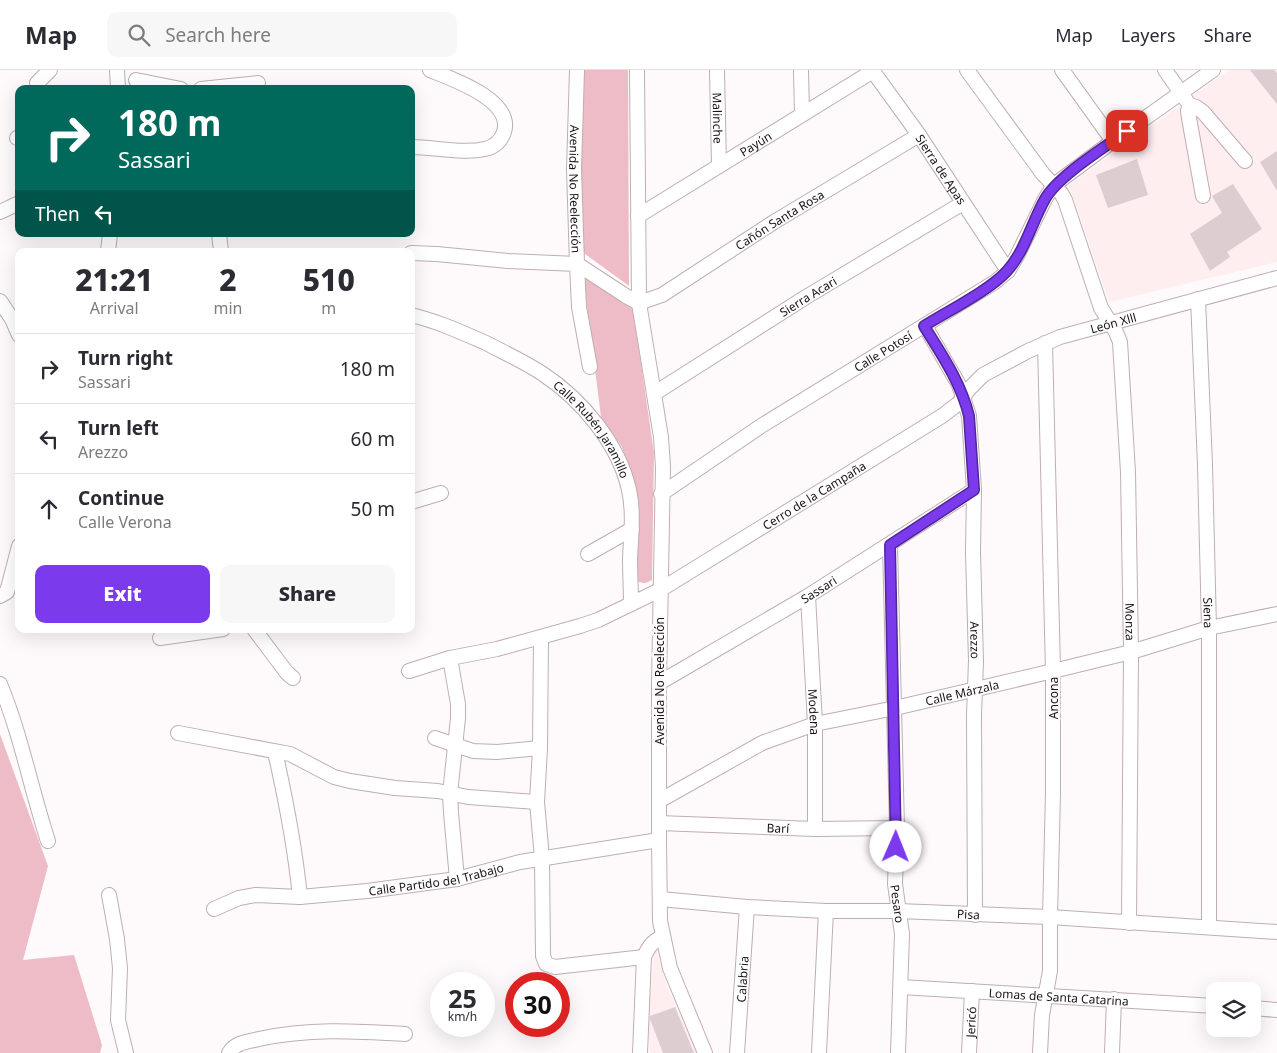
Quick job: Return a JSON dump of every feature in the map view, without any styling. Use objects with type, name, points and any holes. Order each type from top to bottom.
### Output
[{"type":"street","points":[[37,83],[50,70]]},
{"type":"street","points":[[118,70],[118,85]]},
{"type":"street","points":[[415,146],[462,150],[484,149],[497,144],[505,130],[503,116],[493,102],[476,91],[430,70]]},
{"type":"street","name":"Avenida No Reelección","points":[[577,70],[574,169],[577,264],[639,303]]},
{"type":"street","name":"Avenida No Reelección","points":[[637,70],[639,303],[655,393],[663,467],[658,840],[662,937],[676,986],[705,1053]]},
{"type":"street","name":"Malinche","points":[[717,70],[719,166]]},
{"type":"street","points":[[801,70],[802,114]]},
{"type":"street","name":"Monza","points":[[967,70],[1043,174],[1065,200],[1101,308],[1120,342],[1128,472],[1131,652],[1129,923]]},
{"type":"street","points":[[1062,70],[1113,141]]},
{"type":"street","points":[[1165,70],[1190,105],[1203,112],[1245,161]]},
{"type":"street","name":"Calle Potosí","points":[[662,494],[761,426],[995,282],[1008,270],[1017,256],[1045,199],[1054,186],[1113,141],[1213,70]]},
{"type":"street","name":"Payún","points":[[638,216],[872,71]]},
{"type":"street","name":"Sierra de Apas","points":[[872,71],[919,136],[1008,270]]},
{"type":"street","points":[[135,80],[161,85]]},
{"type":"street","points":[[239,85],[258,83]]},
{"type":"street","points":[[1190,105],[1188,111],[1189,118],[1204,196]]},
{"type":"street","name":"Cañón Santa Rosa","points":[[639,303],[662,295],[774,222],[919,136]]},
{"type":"street","name":"Sierra Acari","points":[[655,393],[806,297],[963,203]]},
{"type":"street","points":[[0,212],[15,205]]},
{"type":"street","points":[[415,253],[508,261],[577,264],[579,307],[590,367]]},
{"type":"street","name":"León Xlll","points":[[964,397],[983,376],[1003,364],[1060,337],[1277,278]]},
{"type":"street","name":"Siena","points":[[1198,299],[1206,466],[1209,628],[1209,928]]},
{"type":"street","points":[[0,301],[15,326]]},
{"type":"street","name":"Calle Rubén Jaramillo","points":[[415,316],[452,328],[524,362],[544,375],[582,408],[606,439],[624,470],[630,493],[632,528],[631,604]]},
{"type":"street","name":"Arezzo","points":[[924,326],[952,373],[964,397],[969,416],[974,490],[973,552],[976,661],[973,835],[975,915]]},
{"type":"street","name":"Ancona","points":[[1040,1053],[1044,995],[1050,971],[1053,792],[1053,671],[1045,343]]},
{"type":"street","name":"Cerro de la Campaña","points":[[660,590],[942,416],[964,397]]},
{"type":"street","name":"Sassari","points":[[659,683],[808,596],[974,490]]},
{"type":"street","points":[[415,501],[441,492]]},
{"type":"street","points":[[588,554],[632,528]]},
{"type":"street","name":"Pesaro","points":[[890,545],[897,828],[895,884],[902,934],[898,1053]]},
{"type":"street","points":[[8,592],[15,563]]},
{"type":"street","points":[[409,671],[450,658],[540,638],[598,620],[660,590]]},
{"type":"street","name":"Modena","points":[[808,596],[815,724],[815,829]]},
{"type":"street","name":"Calle Márzala","points":[[659,801],[762,743],[815,724],[975,690],[1131,652],[1209,628],[1277,614]]},
{"type":"street","points":[[160,638],[195,633]]},
{"type":"street","points":[[257,633],[287,673],[293,678]]},
{"type":"street","points":[[540,638],[540,748],[537,802],[542,858],[543,956],[546,964],[554,967],[644,957]]},
{"type":"street","points":[[450,658],[458,704],[456,746],[450,794],[450,813],[457,879]]},
{"type":"street","points":[[0,684],[17,730],[31,786],[48,841]]},
{"type":"street","points":[[178,734],[290,754],[334,777],[350,781],[395,788],[438,791],[468,797],[537,802]]},
{"type":"street","points":[[435,738],[473,751],[497,752],[540,748]]},
{"type":"street","points":[[275,752],[286,799],[300,897]]},
{"type":"street","name":"Barí","points":[[659,822],[815,829],[897,828]]},
{"type":"street","name":"Calle Partido del Trabajo","points":[[214,909],[239,898],[256,895],[300,897],[367,891],[457,879],[520,862],[658,840]]},
{"type":"street","points":[[109,895],[120,968],[118,1020],[126,1053]]},
{"type":"street","name":"Pisa","points":[[660,899],[747,907],[1050,917],[1277,932]]},
{"type":"street","name":"Calabria","points":[[737,1053],[747,907]]},
{"type":"street","points":[[819,1053],[826,911]]},
{"type":"street","points":[[640,1053],[642,965],[649,946],[653,941],[662,937]]},
{"type":"street","name":"Lomas de Santa Catarina","points":[[901,988],[1206,1005]]},
{"type":"street","name":"Jericó","points":[[969,1053],[972,992]]},
{"type":"street","points":[[1112,1053],[1114,999]]},
{"type":"street","points":[[1261,1009],[1277,1010]]},
{"type":"street","points":[[233,1048],[281,1034],[303,1031],[405,1034]]},
{"type":"shaded area","points":[[580,70],[628,70],[629,286],[581,251]]},
{"type":"shaded area","points":[[1229,70],[1277,70],[1277,262],[1109,302],[1069,185]]},
{"type":"shaded area","points":[[583,274],[633,309],[654,453],[652,580],[646,583],[636,580],[634,487],[622,447],[601,417]]},
{"type":"shaded area","points":[[0,734],[48,866],[23,960],[74,955],[102,1045],[100,1053],[0,1053]]},
{"type":"shaded area","points":[[655,944],[667,987],[698,1053],[650,1053],[648,1023]]},
{"type":"building","points":[[1250,70],[1274,70],[1277,73],[1277,104]]},
{"type":"building","points":[[1277,151],[1277,191],[1260,162]]},
{"type":"building","points":[[1137,159],[1148,195],[1108,208],[1096,175]]},
{"type":"building","points":[[1233,184],[1262,229],[1227,252],[1230,257],[1210,271],[1190,234],[1222,213],[1212,196]]},
{"type":"building","points":[[675,1007],[694,1053],[663,1053],[650,1016]]},
{"type":"route","points":[[896,847],[895,708],[890,545],[974,490],[969,416],[964,397],[959,385],[924,326],[995,282],[1008,270],[1017,256],[1045,199],[1054,186],[1127,131]]}]
